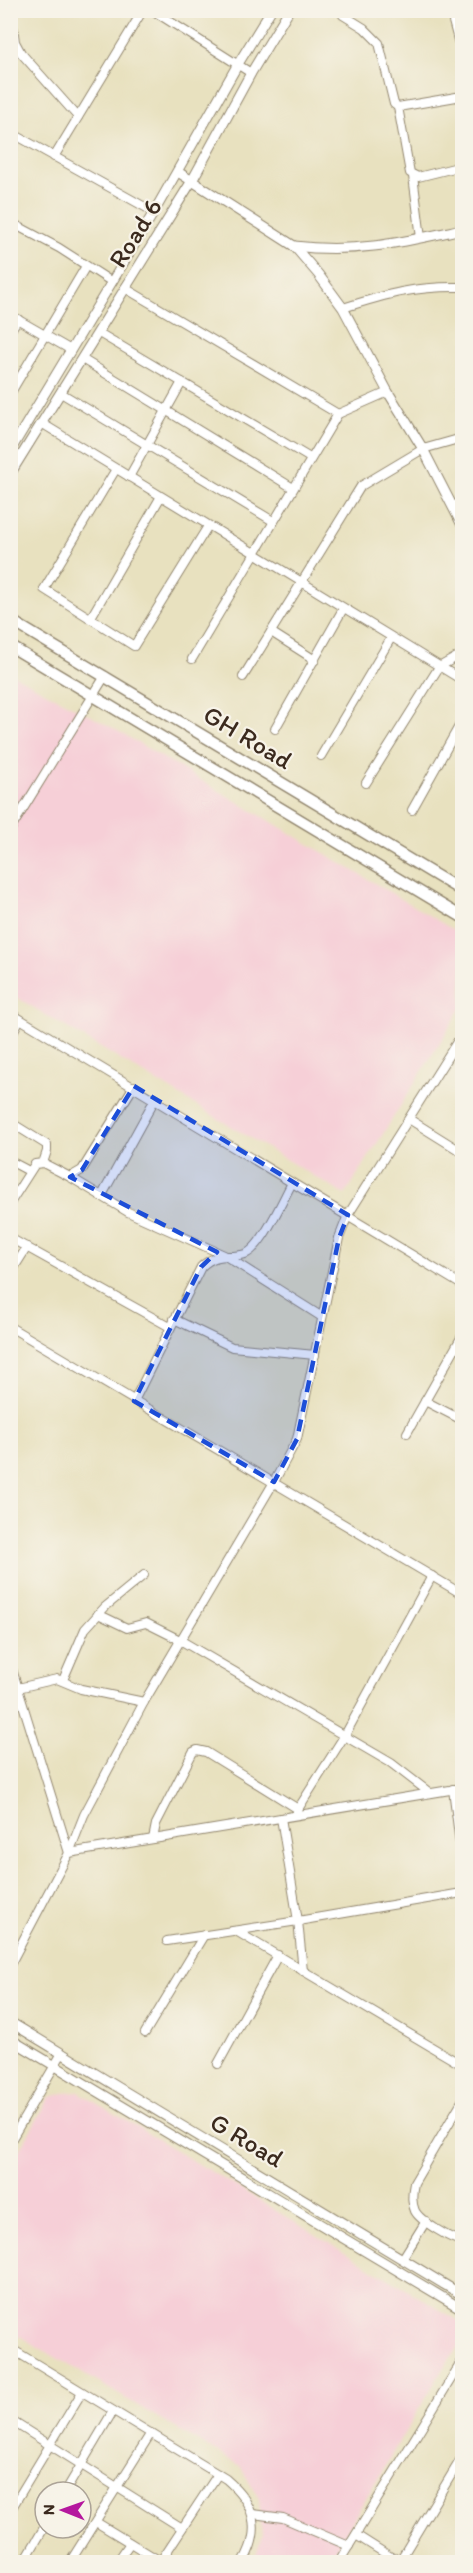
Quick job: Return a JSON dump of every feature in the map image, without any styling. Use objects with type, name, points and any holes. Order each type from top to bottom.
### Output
[{"type":"main road","name":"GH Road","points":[[10,620],[462,891]]},
{"type":"main road","name":"GH Road","points":[[10,646],[462,917]]},
{"type":"street","points":[[11,10],[15,42],[21,53],[78,117]]},
{"type":"street","points":[[54,157],[143,10]]},
{"type":"street","points":[[152,10],[251,73]]},
{"type":"street","name":"Road 6","points":[[10,451],[154,212],[271,10]]},
{"type":"street","name":"Road 6","points":[[10,474],[193,179],[251,73],[290,10]]},
{"type":"street","points":[[344,10],[344,15],[364,28],[379,43],[394,104],[398,107],[410,173],[413,176],[421,238]]},
{"type":"street","points":[[450,10],[462,50]]},
{"type":"street","points":[[398,107],[462,96]]},
{"type":"street","points":[[10,132],[154,212]]},
{"type":"street","points":[[413,176],[462,166]]},
{"type":"street","points":[[178,171],[294,246],[318,274],[343,309],[388,392],[458,507],[462,525]]},
{"type":"street","points":[[10,222],[112,282]]},
{"type":"street","points":[[294,246],[323,250],[361,249],[462,229]]},
{"type":"street","points":[[10,394],[86,266]]},
{"type":"street","points":[[343,309],[394,291],[413,288],[462,287]]},
{"type":"street","points":[[125,288],[338,414]]},
{"type":"street","points":[[10,331],[14,317],[71,350]]},
{"type":"street","points":[[99,333],[310,458]]},
{"type":"street","points":[[82,359],[293,488]]},
{"type":"street","points":[[129,477],[182,382]]},
{"type":"street","points":[[192,659],[338,414],[388,392]]},
{"type":"street","points":[[62,393],[273,520]]},
{"type":"street","points":[[42,424],[462,680]]},
{"type":"street","points":[[243,677],[361,486],[423,449],[462,438]]},
{"type":"street","points":[[116,469],[44,589],[90,619],[134,646],[208,526]]},
{"type":"street","points":[[90,619],[160,498]]},
{"type":"street","points":[[275,729],[344,609]]},
{"type":"street","points":[[270,632],[315,660]]},
{"type":"street","points":[[321,756],[391,638]]},
{"type":"street","points":[[366,783],[439,667],[461,657]]},
{"type":"street","points":[[10,830],[105,676]]},
{"type":"street","points":[[412,810],[462,721]]},
{"type":"street","points":[[10,1013],[462,1285]]},
{"type":"street","points":[[10,1037],[20,1019]]},
{"type":"street","points":[[10,1965],[69,1853],[84,1815],[144,1702],[297,1439],[339,1239],[348,1215],[462,1034]]},
{"type":"street","points":[[70,1177],[82,1170],[134,1086]]},
{"type":"street","points":[[101,1197],[155,1099]]},
{"type":"street","points":[[409,1119],[462,1152]]},
{"type":"street","points":[[10,1122],[47,1145],[43,1163]]},
{"type":"street","points":[[10,1161],[29,1171]]},
{"type":"street","points":[[10,1203],[34,1164],[43,1163],[128,1212],[224,1255],[322,1317]]},
{"type":"street","points":[[134,1401],[201,1267],[224,1255],[243,1255],[256,1247],[292,1183]]},
{"type":"street","points":[[10,1238],[170,1327]]},
{"type":"street","points":[[10,1274],[27,1247]]},
{"type":"street","points":[[174,1319],[232,1347],[315,1355]]},
{"type":"street","points":[[10,1327],[462,1594]]},
{"type":"street","points":[[407,1433],[462,1336]]},
{"type":"street","points":[[425,1401],[462,1420]]},
{"type":"street","points":[[63,1680],[79,1640],[98,1614],[144,1575]]},
{"type":"street","points":[[297,1812],[345,1735],[432,1576]]},
{"type":"street","points":[[98,1614],[127,1628],[146,1623],[180,1640],[391,1763],[430,1793]]},
{"type":"street","points":[[10,1663],[69,1853]]},
{"type":"street","points":[[18,1688],[50,1679],[63,1680],[81,1689],[144,1702]]},
{"type":"street","points":[[153,1839],[159,1815],[193,1752],[197,1750],[206,1752],[297,1812]]},
{"type":"street","points":[[69,1853],[281,1818],[297,1812],[462,1788]]},
{"type":"street","points":[[453,1789],[462,1860]]},
{"type":"street","points":[[281,1818],[298,1922],[303,1971]]},
{"type":"street","points":[[167,1941],[298,1922],[462,1893]]},
{"type":"street","points":[[236,1930],[462,2065]]},
{"type":"street","points":[[145,2033],[204,1935]]},
{"type":"street","points":[[218,2064],[278,1955]]},
{"type":"street","name":"G Road","points":[[10,2022],[462,2295]]},
{"type":"street","name":"G Road","points":[[10,2039],[462,2309]]},
{"type":"street","points":[[10,2142],[62,2053]]},
{"type":"street","points":[[462,2101],[414,2183],[413,2204],[419,2216],[453,2239],[462,2241]]},
{"type":"street","points":[[402,2258],[426,2221]]},
{"type":"street","points":[[11,2351],[151,2433],[218,2474],[242,2492],[253,2514],[255,2533],[249,2553],[243,2562]]},
{"type":"street","points":[[339,2562],[462,2361]]},
{"type":"street","points":[[10,2511],[82,2392]]},
{"type":"street","points":[[72,2480],[113,2410]]},
{"type":"street","points":[[12,2424],[182,2528]]},
{"type":"street","points":[[70,2562],[151,2433]]},
{"type":"street","points":[[356,2535],[390,2560],[399,2559],[462,2457]]},
{"type":"street","points":[[96,2522],[160,2562],[218,2474]]},
{"type":"street","points":[[253,2514],[283,2518],[349,2546]]},
{"type":"street","points":[[24,2562],[37,2540]]},
{"type":"street","points":[[117,2562],[130,2543]]},
{"type":"highlighted area","points":[[134,1086],[348,1215],[339,1238],[297,1439],[274,1482],[134,1401],[201,1267],[217,1252],[70,1177],[82,1170]]},
{"type":"shaded area","points":[[10,673],[113,728],[462,935],[462,1007],[345,1195],[11,994]]},
{"type":"shaded area","points":[[79,2092],[462,2323],[462,2343],[445,2365],[328,2562],[254,2562],[262,2534],[259,2499],[240,2466],[11,2331],[11,2164],[50,2097]]}]
